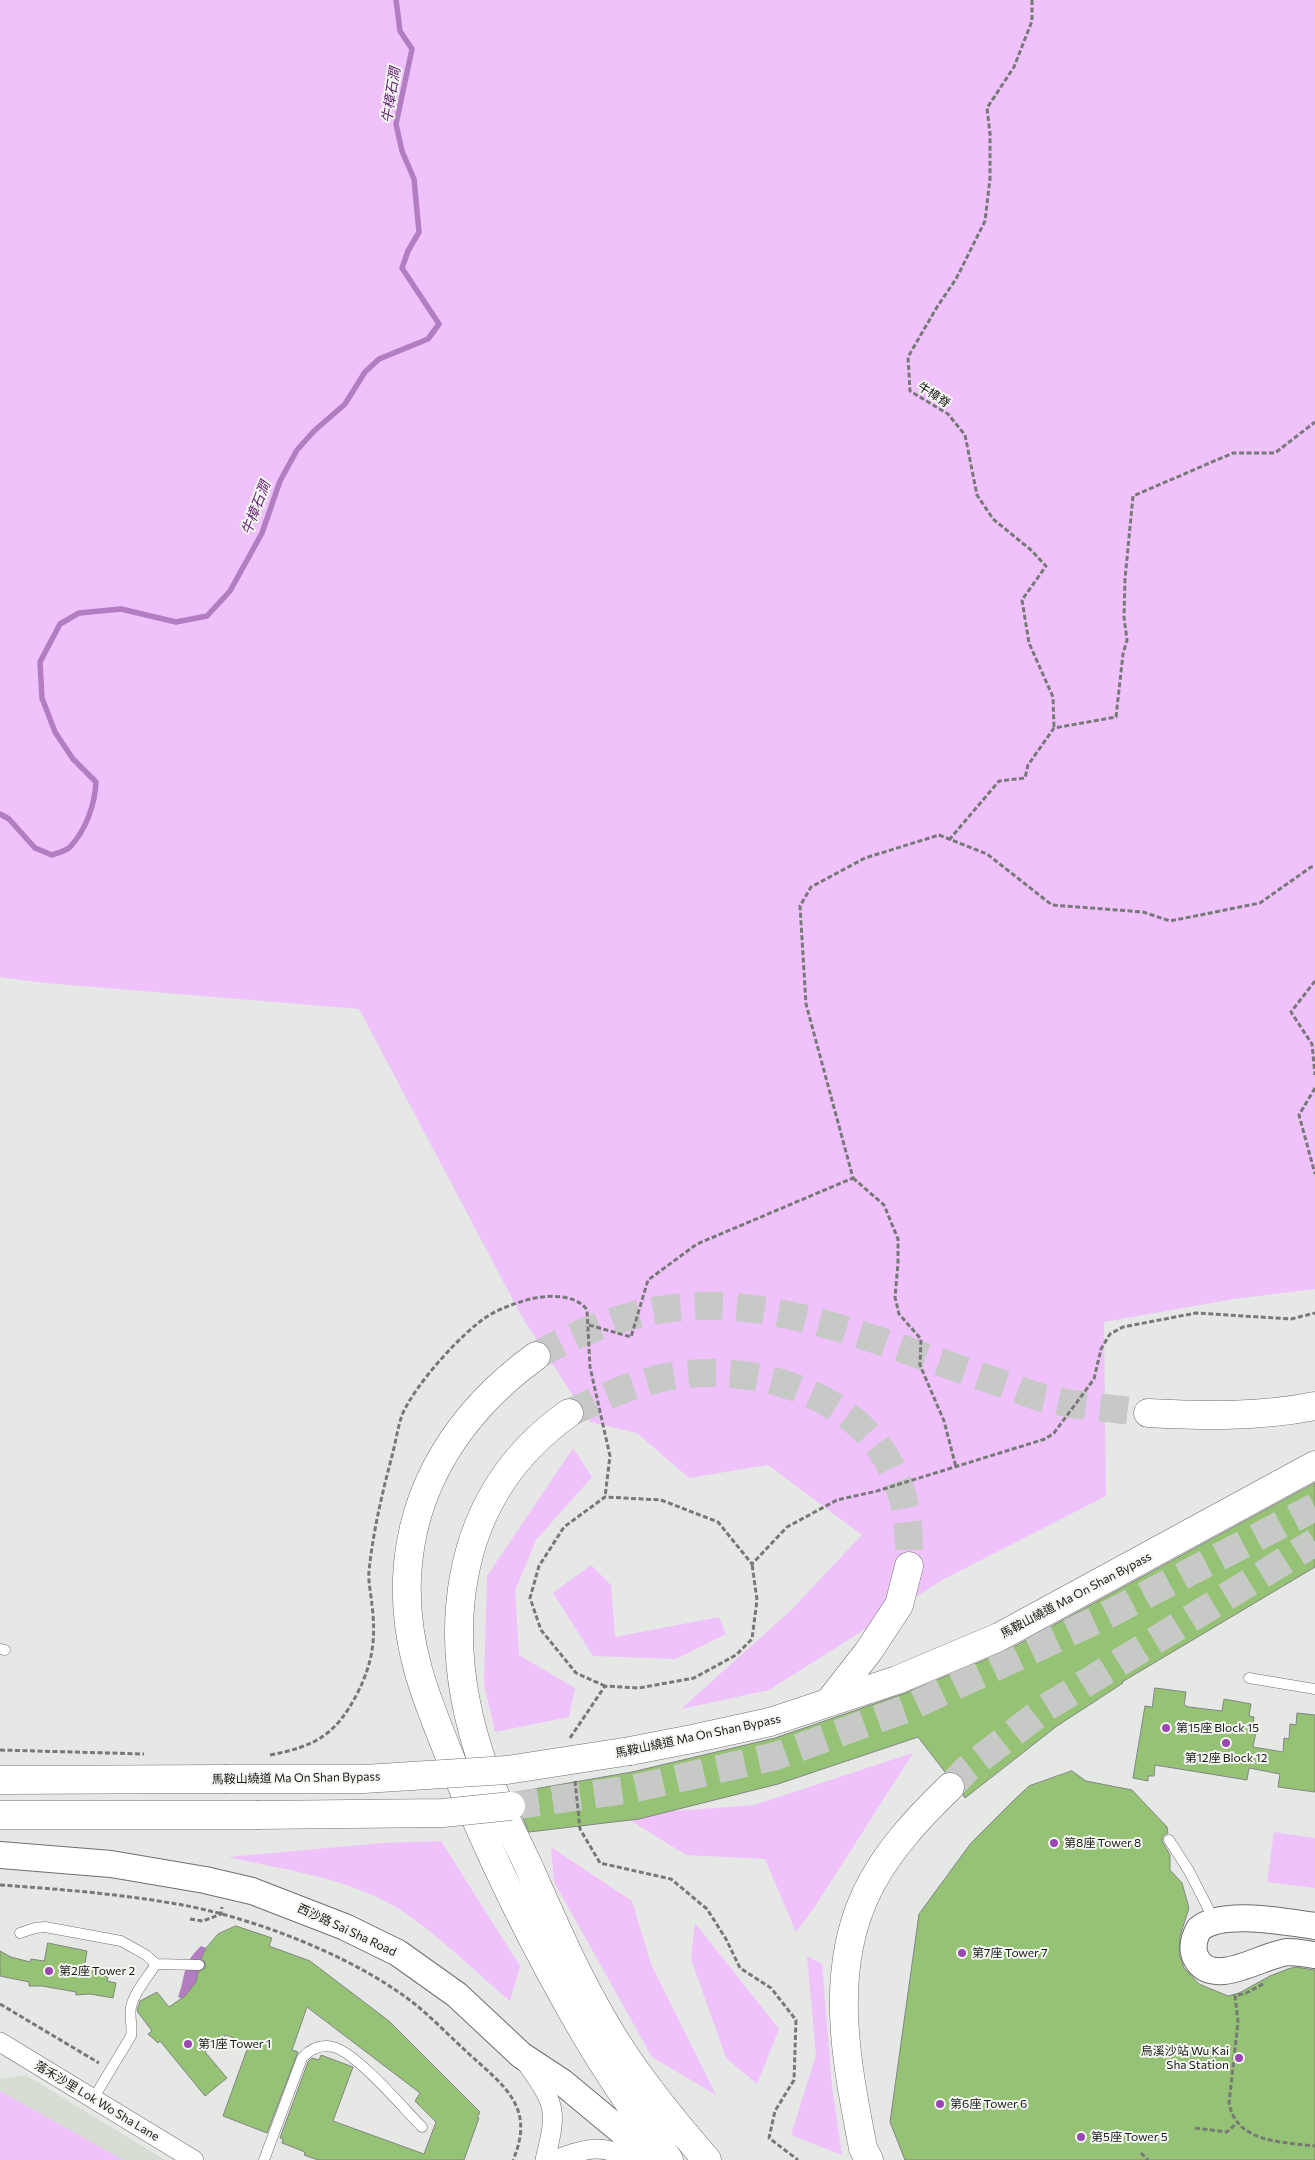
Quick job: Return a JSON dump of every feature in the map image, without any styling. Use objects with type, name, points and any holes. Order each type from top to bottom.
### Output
[{"type":"main road","points":[[536,1356],[502,1382],[474,1410],[448,1445],[431,1478],[414,1527],[408,1562],[407,1613],[411,1648],[429,1706],[486,1843],[512,1898],[586,2035],[669,2160]]},
{"type":"main road","points":[[1148,1413],[1234,1415],[1278,1413],[1315,1406]]},
{"type":"main road","points":[[569,1413],[537,1438],[511,1467],[487,1507],[472,1541],[464,1572],[460,1605],[460,1645],[466,1700],[485,1771],[547,1909],[583,1982],[631,2065],[671,2118],[707,2160]]},
{"type":"main road","name":"馬鞍山繞道 Ma On Shan Bypass","points":[[0,1780],[364,1779],[507,1770],[692,1740],[770,1722],[897,1680],[999,1637],[1315,1465]]},
{"type":"main road","points":[[829,1702],[868,1652],[899,1605],[909,1566]]},
{"type":"main road","points":[[869,2160],[863,2148],[846,2043],[843,1981],[847,1952],[866,1894],[883,1866],[916,1821],[950,1787]]},
{"type":"main road","points":[[0,1815],[443,1813],[512,1806]]},
{"type":"main road","name":"西沙路 Sai Sha Road","points":[[0,1856],[111,1864],[163,1872],[252,1891],[300,1908],[366,1936],[415,1965],[457,1995],[521,2055],[562,2082],[656,2160]]},
{"type":"main road","points":[[1315,1926],[1278,1921],[1216,1920],[1199,1929],[1194,1939],[1192,1959],[1215,1972],[1234,1974],[1288,1952],[1315,1955]]},
{"type":"street","name":"落禾沙里 Lok Wo Sha Lane","points":[[0,2042],[194,2160]]},
{"type":"street","points":[[521,2055],[546,2090],[552,2107],[553,2129],[545,2160]]},
{"type":"street","points":[[555,2160],[579,2150],[597,2148],[608,2149],[636,2160]]},
{"type":"lane","points":[[1249,1678],[1315,1689]]},
{"type":"lane","points":[[1169,1840],[1189,1871],[1216,1920]]},
{"type":"lane","points":[[20,1933],[28,1929],[45,1927],[106,1938],[134,1948],[156,1964],[199,1965]]},
{"type":"lane","points":[[93,2099],[131,2036],[133,2000],[156,1964]]},
{"type":"lane","points":[[264,2160],[302,2058],[316,2048],[324,2046],[341,2050],[357,2062],[422,2127]]},
{"type":"path","name":"牛樟脊","points":[[1032,0],[1032,21],[1014,67],[987,108],[990,134],[990,161],[985,221],[956,279],[937,307],[908,357],[910,391],[948,414],[965,435],[977,495],[993,519],[1031,550],[1046,566],[1022,600],[1029,643],[1053,697],[1054,728]]},
{"type":"path","points":[[950,840],[999,781],[1025,778],[1028,765],[1054,728],[1116,717],[1122,654],[1127,640],[1124,616],[1125,579],[1132,496],[1233,453],[1275,453],[1315,422]]},
{"type":"path","points":[[956,1467],[944,1422],[920,1365],[921,1339],[899,1314],[895,1297],[898,1239],[884,1205],[853,1178],[806,1004],[800,906],[811,886],[865,858],[939,835],[986,854],[1052,905],[1143,912],[1170,921],[1260,903],[1311,867],[1315,867]]},
{"type":"path","points":[[1315,981],[1291,1012],[1312,1044],[1315,1075]]},
{"type":"path","points":[[1315,1088],[1299,1115],[1315,1174]]},
{"type":"path","points":[[589,1325],[632,1337],[648,1280],[697,1244],[853,1178]]},
{"type":"path","points":[[262,1756],[297,1749],[322,1739],[343,1719],[358,1691],[372,1657],[375,1628],[369,1572],[383,1488],[402,1414],[419,1387],[455,1344],[487,1316],[528,1299],[552,1296],[567,1298],[584,1306],[589,1325],[590,1367],[610,1456],[605,1497]]},
{"type":"path","points":[[752,1564],[786,1527],[836,1500],[878,1491],[1045,1439],[1054,1433],[1094,1379],[1101,1349],[1110,1334],[1123,1327],[1196,1313],[1291,1319],[1315,1313]]},
{"type":"path","points":[[605,1497],[661,1500],[718,1522],[752,1564],[757,1600],[752,1639],[736,1655],[694,1678],[639,1688],[605,1686],[576,1673],[541,1630],[530,1598],[539,1566],[564,1527],[605,1497]]},
{"type":"path","points":[[571,1747],[570,1738],[605,1686]]},
{"type":"path","points":[[0,1750],[146,1754]]},
{"type":"path","points":[[574,1775],[580,1829],[600,1862],[671,1879],[707,1909],[726,1939],[740,1968],[771,1988],[796,2020],[794,2080],[775,2110],[769,2138],[798,2160]]},
{"type":"path","points":[[0,1885],[177,1904],[221,1914],[290,1937],[334,1955],[377,1978],[409,1999],[500,2082],[514,2098],[521,2118],[522,2128],[519,2147],[513,2160]]},
{"type":"path","points":[[221,1914],[223,1904]]},
{"type":"path","points":[[190,1918],[203,1921],[221,1914]]},
{"type":"path","points":[[1235,1996],[1238,2022],[1228,2103],[1230,2112],[1237,2123],[1252,2135],[1315,2146]]},
{"type":"path","points":[[0,2004],[110,2070]]},
{"type":"path","points":[[1195,2128],[1227,2132],[1237,2123]]},
{"type":"path","points":[[1142,2153],[1148,2160]]},
{"type":"shaded area","points":[[0,0],[1315,0],[1315,1289],[1234,1299],[1104,1322],[1106,1496],[944,1579],[769,1690],[681,1709],[790,1611],[862,1535],[768,1465],[689,1478],[637,1433],[590,1422],[522,1317],[359,1009],[45,983],[0,977]]},
{"type":"shaded area","points":[[573,1448],[592,1477],[536,1540],[515,1591],[519,1655],[575,1688],[569,1717],[495,1732],[484,1684],[487,1576]]},
{"type":"shaded area","points":[[591,1565],[611,1585],[615,1637],[719,1617],[726,1634],[676,1659],[593,1656],[553,1593]]},
{"type":"shaded area","points":[[913,1753],[816,1905],[796,1932],[765,1859],[686,1855],[622,1815],[754,1805]]},
{"type":"shaded area","points":[[1274,1832],[1315,1838],[1315,1888],[1267,1882]]},
{"type":"shaded area","points":[[441,1841],[520,1966],[510,2001],[433,1934],[401,1910],[385,1901],[366,1892],[328,1879],[228,1857],[383,1843]]},
{"type":"shaded area","points":[[551,1847],[632,1901],[651,1964],[716,2095],[652,2057],[554,1882]]},
{"type":"shaded area","points":[[695,1923],[779,2029],[757,2084],[726,2058],[691,1959]]},
{"type":"shaded area","points":[[201,1946],[228,1957],[209,2009],[178,1997],[187,1964]]},
{"type":"shaded area","points":[[807,1956],[822,1964],[832,2087],[842,2155],[791,2135],[816,2055]]},
{"type":"shaded area","points":[[26,2075],[165,2160],[0,2160],[0,2079]]},
{"type":"shaded area","points":[[0,2091],[123,2160],[0,2160]]},
{"type":"building","points":[[1315,1483],[1315,1567],[1122,1682],[1057,1726],[965,1798],[963,1795],[965,1784],[961,1776],[954,1772],[945,1772],[918,1737],[778,1784],[639,1819],[529,1832],[522,1816],[525,1812],[526,1804],[523,1796],[517,1792],[632,1772],[775,1738],[903,1694],[1006,1651]]},
{"type":"building","points":[[1155,1688],[1186,1692],[1184,1705],[1189,1707],[1222,1711],[1224,1699],[1251,1704],[1249,1716],[1254,1717],[1252,1731],[1256,1732],[1253,1747],[1283,1752],[1284,1738],[1289,1739],[1290,1724],[1296,1725],[1297,1713],[1315,1715],[1315,1792],[1278,1787],[1280,1774],[1249,1768],[1247,1780],[1155,1765],[1154,1776],[1148,1776],[1148,1781],[1133,1778],[1145,1706],[1152,1707]]},
{"type":"building","points":[[1072,1771],[1086,1781],[1132,1790],[1167,1827],[1168,1833],[1163,1836],[1162,1841],[1170,1855],[1170,1870],[1182,1883],[1189,1908],[1180,1936],[1179,1954],[1184,1968],[1199,1984],[1228,1996],[1239,1993],[1270,1976],[1288,1969],[1295,1967],[1315,1970],[1315,2160],[905,2160],[890,2122],[919,1914],[971,1843],[1015,1799],[1029,1786]]},
{"type":"building","points":[[236,1926],[272,1938],[269,1946],[310,1961],[389,2021],[480,2112],[464,2160],[318,2160],[304,2155],[305,2152],[282,2143],[283,2139],[280,2138],[308,2062],[312,2058],[319,2060],[321,2055],[353,2067],[333,2121],[424,2154],[436,2122],[415,2101],[420,2093],[307,2007],[292,2050],[298,2052],[267,2133],[223,2116],[249,2044],[226,2035],[205,2052],[227,2078],[205,2096],[160,2041],[158,2043],[148,2034],[152,2031],[137,2011],[140,2001],[157,1992],[169,2007],[185,1996],[196,1982],[198,1972],[205,1968],[205,1962],[201,1959],[206,1948],[218,1934]]},
{"type":"building","name":"第2座 Tower 2","points":[[48,1943],[87,1951],[84,1969],[97,1972],[96,1974],[108,1977],[107,1981],[116,1983],[113,1998],[90,1994],[76,1995],[76,1992],[42,1986],[29,1986],[29,1982],[0,1976],[0,1951],[11,1957],[30,1962],[31,1959],[44,1961]]},
{"type":"waterway","name":"牛樟石澗","points":[[0,814],[9,819],[35,848],[52,855],[64,851],[76,840],[92,808],[96,782],[73,759],[55,732],[42,698],[40,662],[60,624],[79,613],[121,609],[176,622],[207,616],[230,591],[262,533],[280,481],[297,450],[314,431],[345,404],[365,372],[379,359],[428,339],[439,324],[402,268],[408,251],[419,232],[414,179],[402,151],[396,124],[412,49],[400,31],[396,0]]},
{"type":"tunnel","points":[[536,1356],[584,1332],[630,1316],[674,1308],[718,1306],[762,1310],[807,1319],[853,1332],[1039,1397],[1072,1404],[1148,1413]]},
{"type":"tunnel","points":[[569,1413],[645,1382],[672,1376],[704,1373],[738,1374],[771,1380],[804,1391],[834,1406],[860,1426],[882,1451],[897,1480],[904,1501],[909,1533],[909,1566]]},
{"type":"tunnel","points":[[511,1806],[632,1789],[776,1756],[908,1708],[1107,1615],[1315,1507]]},
{"type":"tunnel","points":[[950,1787],[968,1768],[1047,1707],[1315,1542]]},
{"type":"place","name":"第15座 Block 15","points":[[1166,1728]]},
{"type":"place","name":"第12座 Block 12","points":[[1226,1743]]},
{"type":"place","name":"第8座 Tower 8","points":[[1054,1843]]},
{"type":"place","name":"第7座 Tower 7","points":[[962,1953]]},
{"type":"place","name":"第2座 Tower 2","points":[[49,1971]]},
{"type":"place","name":"第1座 Tower 1","points":[[188,2044]]},
{"type":"place","name":"烏溪沙站 Wu Kai Sha Station","points":[[1239,2058]]},
{"type":"place","name":"第6座 Tower 6","points":[[940,2104]]},
{"type":"place","name":"第5座 Tower 5","points":[[1081,2137]]}]
